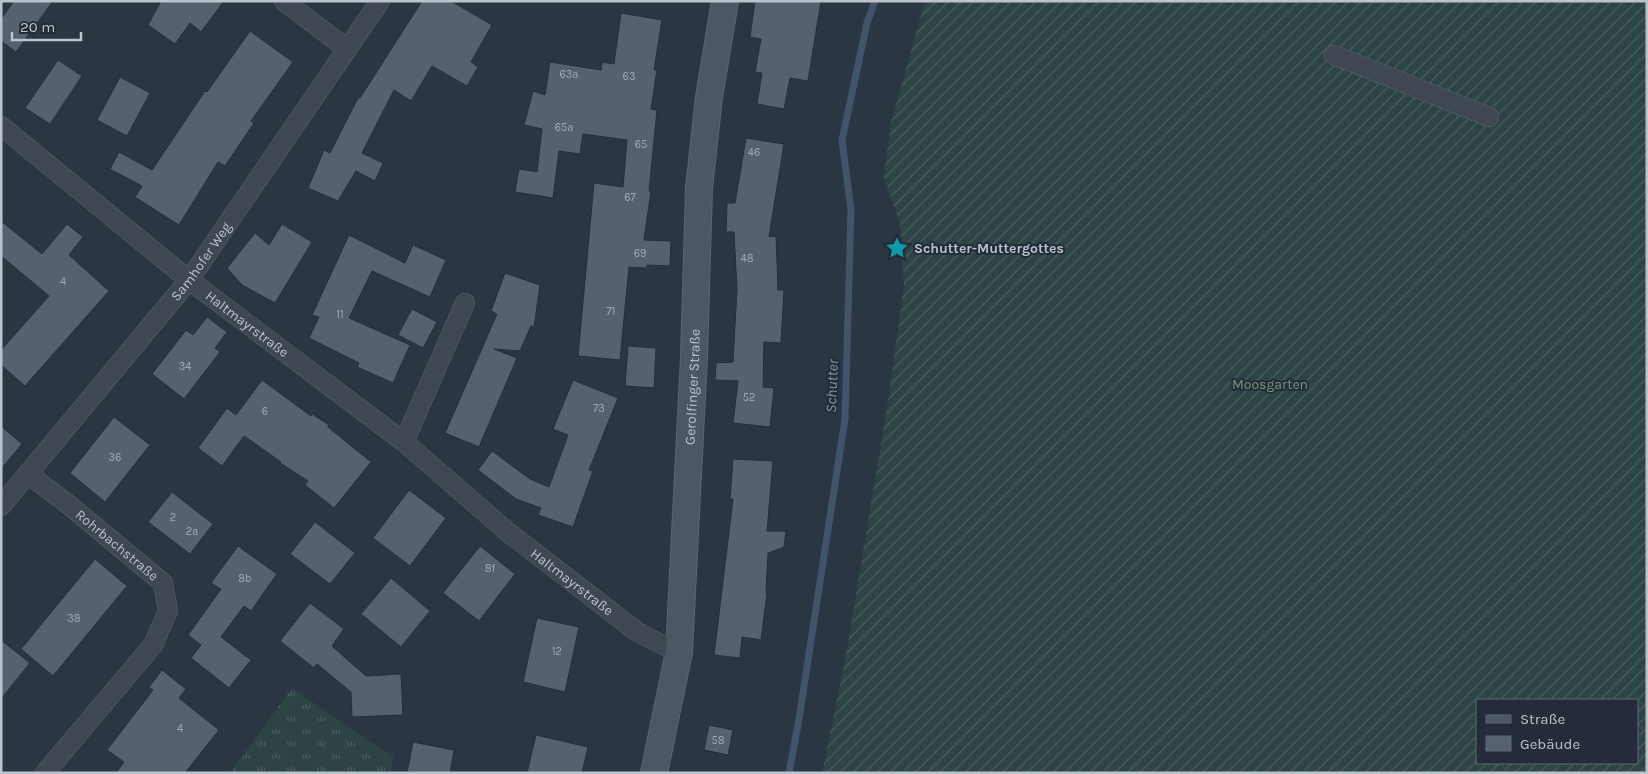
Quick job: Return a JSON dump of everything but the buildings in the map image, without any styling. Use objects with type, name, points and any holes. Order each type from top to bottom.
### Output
[{"type":"street","points":[[284,1],[347,49]]},
{"type":"street","name":"Samhofer Weg","points":[[1,506],[189,280],[380,1]]},
{"type":"street","name":"Gerolfinger Straße","points":[[654,773],[679,652],[694,358],[699,188],[709,97],[725,1]]},
{"type":"street","points":[[1334,55],[1489,117]]},
{"type":"street","name":"Haltmayrstraße","points":[[1,126],[189,280],[404,442],[509,534],[636,631],[659,644],[679,652]]},
{"type":"street","points":[[404,442],[465,303]]},
{"type":"street","name":"Rohrbachstraße","points":[[28,474],[69,505],[163,583],[168,611],[153,644],[45,773]]},
{"type":"green space","name":"Moosgarten","points":[[925,1],[1647,1],[1647,311],[1645,323],[1647,323],[1647,773],[822,773],[847,650],[889,395],[904,285],[900,224],[884,177],[891,122]]},
{"type":"green space","points":[[292,688],[393,757],[391,773],[230,773]]},
{"type":"waterway","name":"Schutter","points":[[789,773],[845,419],[851,210],[842,140],[867,23],[875,1]]},
{"type":"place","name":"Schutter-Muttergottes","points":[[897,248]]}]
